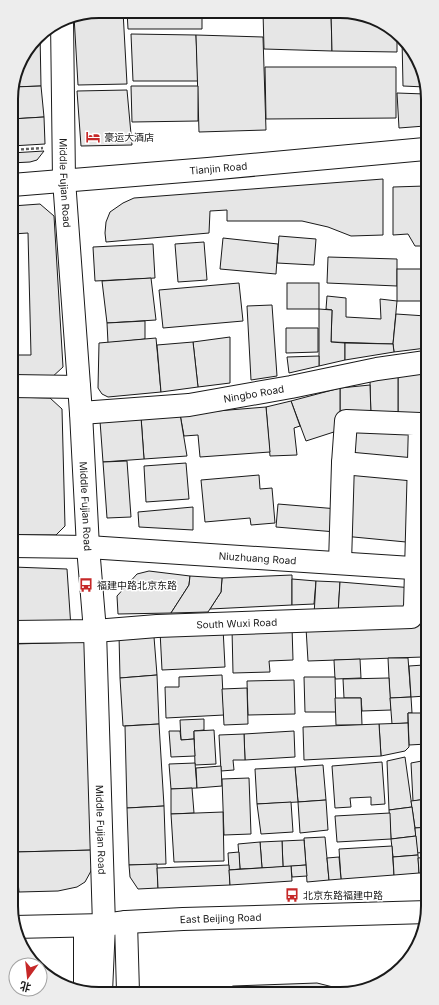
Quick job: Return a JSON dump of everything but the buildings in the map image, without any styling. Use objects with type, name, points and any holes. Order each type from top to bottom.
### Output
[{"type":"street","name":"Middle Fujian Road","points":[[62,27],[64,180],[81,413],[88,547],[95,631],[95,925],[101,987]]},
{"type":"street","name":"Tianjin Road","points":[[18,184],[208,170],[421,149]]},
{"type":"street","name":"Ningbo Road","points":[[81,413],[189,405],[377,369],[421,363]]},
{"type":"street","points":[[18,386],[79,387]]},
{"type":"street","points":[[340,563],[343,463],[346,421],[420,424],[419,470],[421,536]]},
{"type":"street","points":[[343,463],[419,470]]},
{"type":"street","points":[[18,546],[88,547]]},
{"type":"street","name":"Niuzhuang Road","points":[[88,547],[421,569]]},
{"type":"street","name":"South Wuxi Road","points":[[18,632],[95,631],[157,626],[411,617],[415,607],[421,574]]},
{"type":"street","name":"East Beijing Road","points":[[21,928],[95,925],[126,928],[183,919],[421,912]]},
{"type":"street","name":"Middle Fujian Road","points":[[86,986],[95,925]]},
{"type":"street","points":[[126,928],[128,987]]},
{"type":"path","points":[[18,150],[64,147]]},
{"type":"place","name":"豪运大酒店","points":[[93,137]]},
{"type":"place","name":"福建中路北京东路","points":[[86,585]]},
{"type":"place","name":"北京东路福建中路","points":[[292,895]]}]
